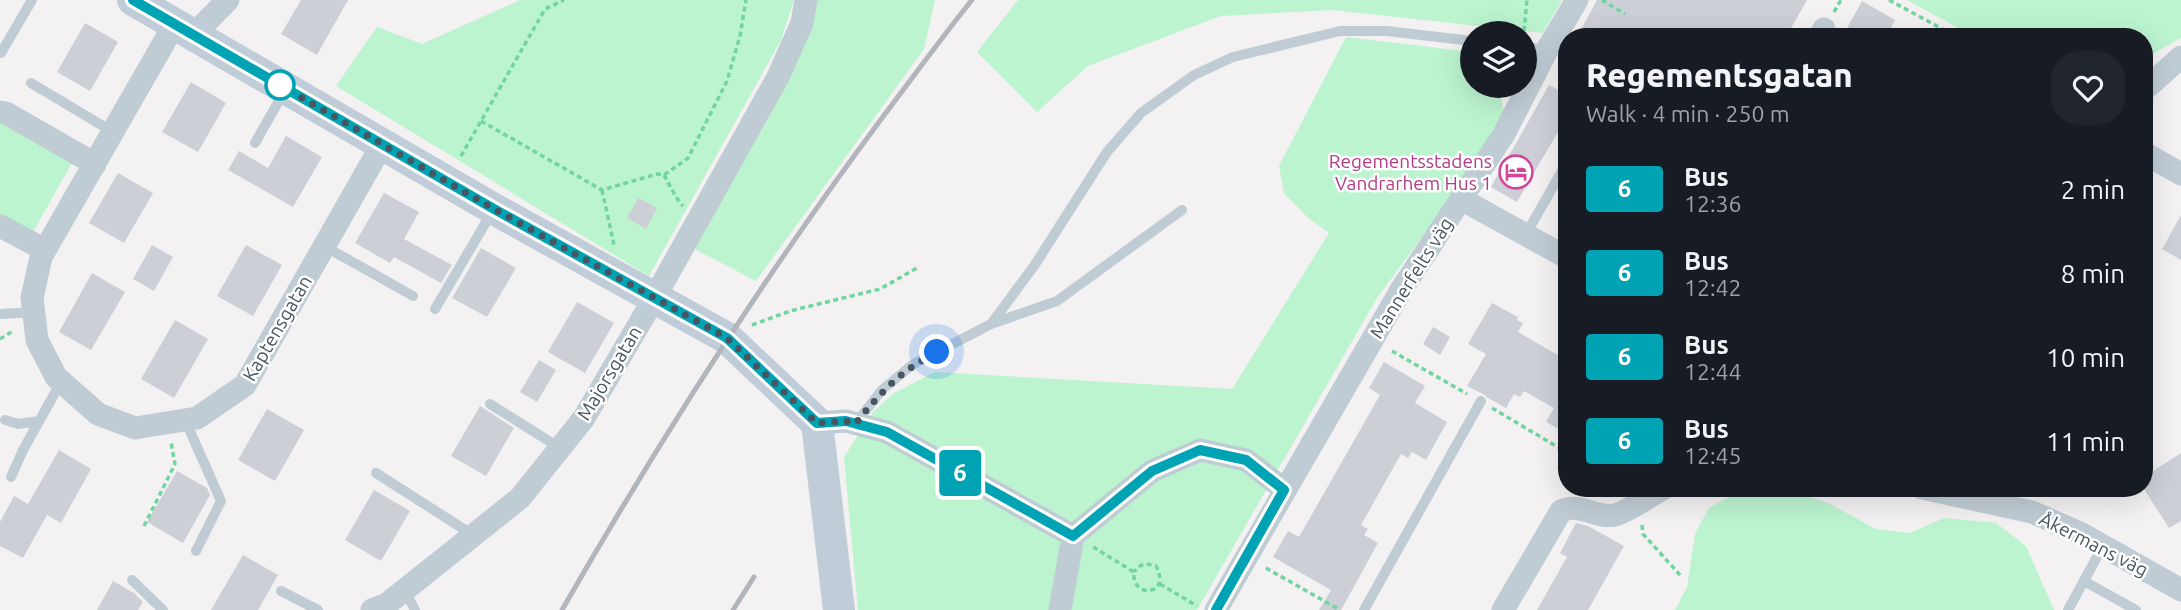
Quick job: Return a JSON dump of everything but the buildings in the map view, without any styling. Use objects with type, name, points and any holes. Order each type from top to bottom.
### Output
[{"type":"street","points":[[133,0],[494,209],[732,342],[817,423],[839,610]]},
{"type":"street","name":"Kaptensgatan","points":[[228,0],[205,23],[186,31],[113,132],[41,257],[32,298],[37,340],[61,382],[98,414],[135,428],[197,418],[245,385],[383,143]]},
{"type":"street","name":"Majorsgatan","points":[[373,610],[387,604],[520,498],[584,418],[778,77],[802,23],[806,0]]},
{"type":"street","name":"Mannerfelts väg","points":[[1567,28],[1577,0]]},
{"type":"street","name":"Mannerfelts väg","points":[[1216,610],[1401,290],[1557,55]]},
{"type":"street","points":[[2153,82],[2181,57]]},
{"type":"street","points":[[0,112],[95,164]]},
{"type":"street","points":[[2153,158],[2181,174]]},
{"type":"street","points":[[1461,199],[1558,252]]},
{"type":"street","points":[[0,226],[45,250]]},
{"type":"street","points":[[817,423],[846,421],[887,432],[1078,539]]},
{"type":"street","points":[[1060,610],[1078,539],[1152,471],[1200,450],[1246,460],[1284,490]]},
{"type":"street","points":[[1503,610],[1561,511],[1569,507],[1617,515],[1648,497]]},
{"type":"street","name":"Åkermans väg","points":[[1985,497],[2032,512],[2103,546],[2181,590]]},
{"type":"lane","points":[[1,53],[32,0]]},
{"type":"lane","points":[[991,324],[1034,266],[1107,152],[1141,113],[1194,75],[1233,57],[1340,31],[1387,32],[1460,40]]},
{"type":"lane","points":[[1537,50],[1557,55]]},
{"type":"lane","points":[[31,83],[113,132]]},
{"type":"lane","points":[[255,143],[286,88]]},
{"type":"lane","points":[[1526,234],[1558,178]]},
{"type":"lane","points":[[435,309],[494,209]]},
{"type":"lane","points":[[855,424],[882,390],[912,365],[991,324],[1057,301],[1182,211]]},
{"type":"lane","points":[[324,246],[413,296]]},
{"type":"lane","points":[[0,314],[33,312]]},
{"type":"lane","points":[[11,477],[61,382]]},
{"type":"lane","points":[[1364,610],[1481,401]]},
{"type":"lane","points":[[490,404],[560,448]]},
{"type":"lane","points":[[5,420],[18,424],[39,421]]},
{"type":"lane","points":[[176,422],[221,502],[196,551]]},
{"type":"lane","points":[[376,473],[474,535]]},
{"type":"lane","points":[[2067,610],[2103,546]]},
{"type":"lane","points":[[132,580],[163,610]]},
{"type":"lane","points":[[2084,581],[2136,610]]},
{"type":"lane","points":[[404,589],[415,610]]},
{"type":"lane","points":[[281,591],[318,610]]},
{"type":"path","points":[[461,156],[545,9],[564,0]]},
{"type":"path","points":[[481,121],[602,190],[657,174],[664,175],[688,158],[727,81],[740,36],[746,0]]},
{"type":"path","points":[[1525,21],[1527,0]]},
{"type":"path","points":[[1602,0],[1625,14]]},
{"type":"path","points":[[1889,0],[1940,28]]},
{"type":"path","points":[[664,175],[676,197],[700,218]]},
{"type":"path","points":[[602,190],[614,245]]},
{"type":"path","points":[[732,342],[745,327],[790,310],[880,289],[917,268]]},
{"type":"path","points":[[144,526],[175,464],[176,422]]},
{"type":"path","points":[[1643,534],[1680,575]]},
{"type":"path","points":[[1078,539],[1134,572]]},
{"type":"path","points":[[1246,557],[1340,610]]},
{"type":"path","points":[[1146,563],[1156,566],[1161,576],[1160,584],[1146,591],[1138,587],[1133,579],[1134,572],[1139,565],[1146,563]]},
{"type":"path","points":[[1160,584],[1205,610]]},
{"type":"green space","points":[[520,0],[794,0],[781,40],[649,276],[336,86],[377,27],[422,44]]},
{"type":"green space","points":[[806,0],[935,0],[924,49],[756,281],[689,246],[766,123]]},
{"type":"green space","points":[[1018,0],[1562,0],[1543,33],[1537,32],[1537,21],[1460,21],[1460,24],[1332,10],[1221,16],[1088,66],[1037,112],[977,52]]},
{"type":"green space","points":[[1907,0],[2181,0],[2181,38],[2153,54],[2153,28],[1958,28]]},
{"type":"green space","points":[[1346,37],[1460,51],[1460,98],[1501,98],[1504,112],[1478,161],[1377,298],[1197,610],[858,610],[844,457],[873,412],[894,393],[935,372],[1232,389],[1329,233],[1308,218],[1284,193],[1279,166]]},
{"type":"green space","points":[[0,122],[72,163],[32,234],[0,215]]},
{"type":"green space","points":[[1729,497],[1809,497],[1828,503],[1876,529],[1910,533],[1944,518],[1996,523],[2026,546],[2054,610],[1675,610],[1687,587],[1695,534],[1709,508]]},
{"type":"railway","points":[[562,610],[637,483],[757,295],[841,174],[972,0]]},
{"type":"railway","points":[[733,610],[754,577]]},
{"type":"bus line","name":"6","points":[[133,0],[494,209],[727,338],[817,423],[846,421],[887,432],[1073,536],[1152,471],[1200,450],[1246,460],[1284,490],[1216,610]]},
{"type":"place","name":"Regementsstadens Vandrarhem Hus 1","points":[[1516,172]]},
{"type":"route","points":[[280,85],[494,209],[727,338],[817,423],[846,421],[855,424],[882,390],[912,365],[937,352]]}]
